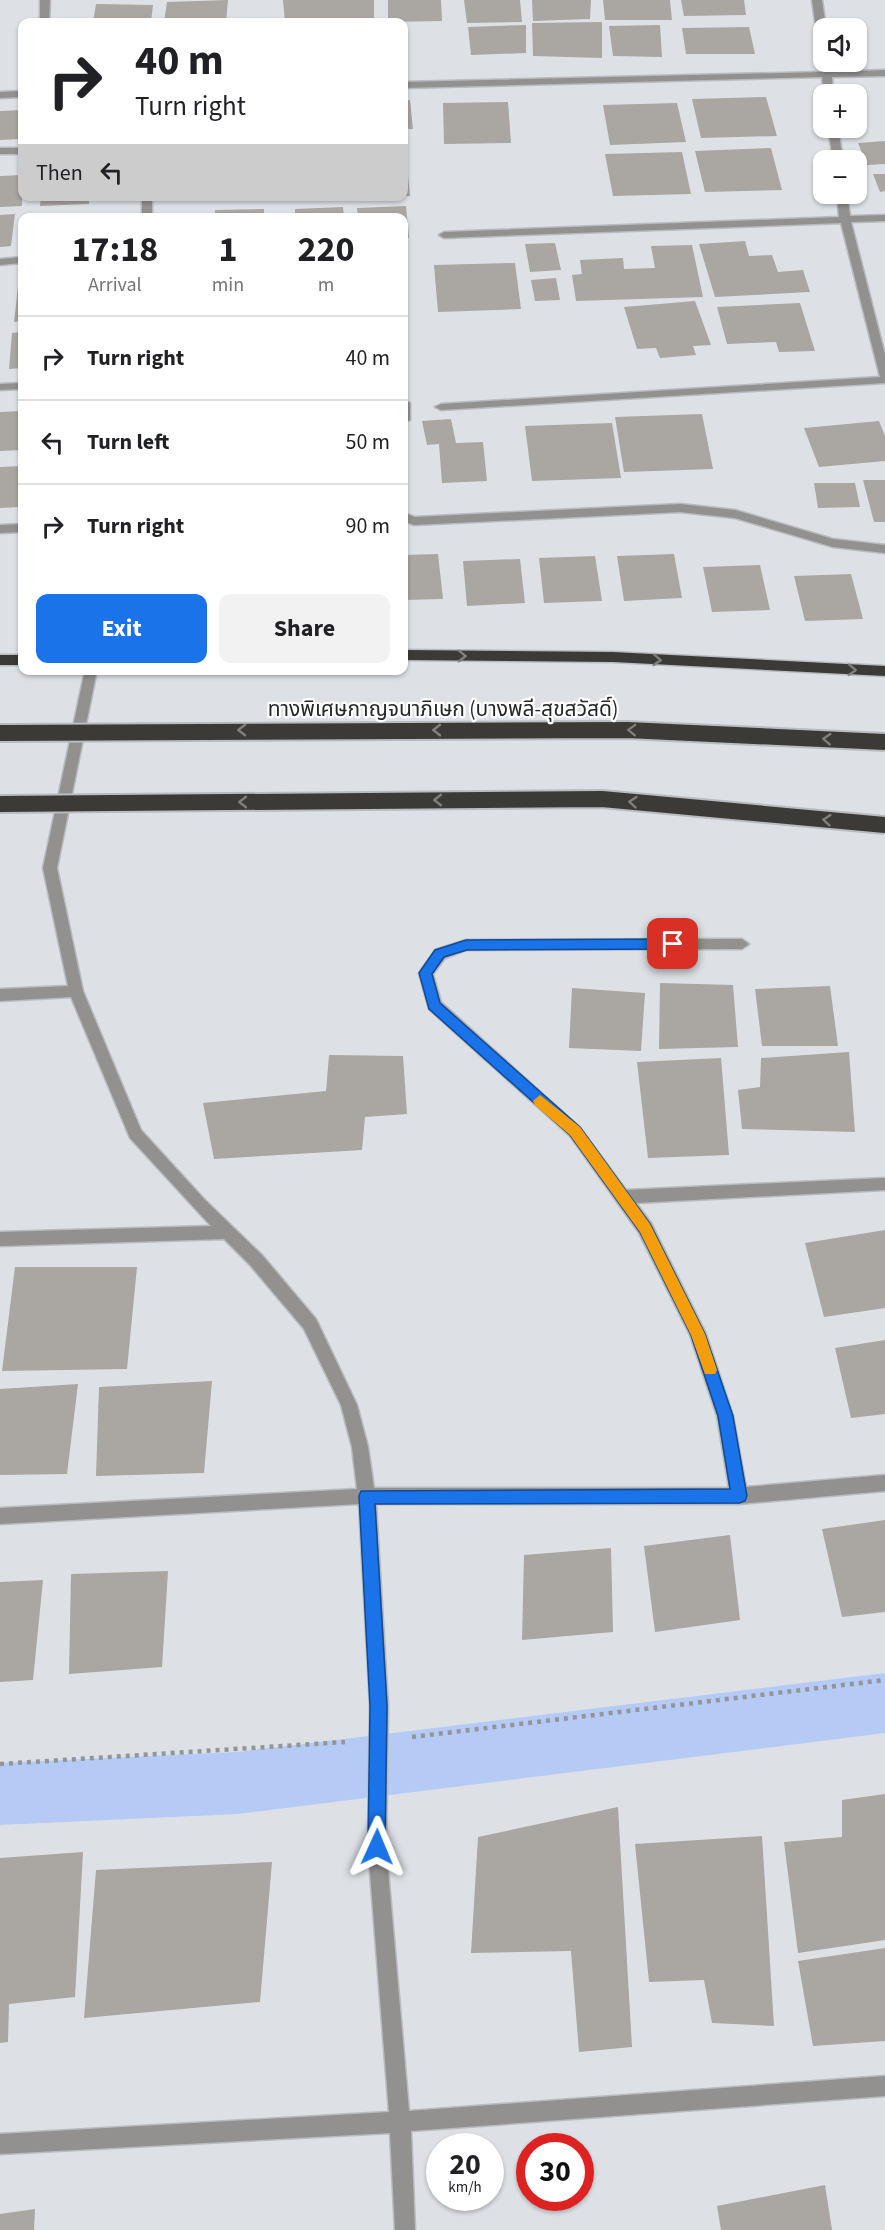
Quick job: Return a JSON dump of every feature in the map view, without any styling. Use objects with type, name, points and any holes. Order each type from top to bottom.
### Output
[{"type":"highway","points":[[408,656],[613,657],[885,671]]},
{"type":"highway","points":[[0,660],[18,660]]},
{"type":"highway","name":"ทางพิเศษกาญจนาภิเษก (บางพลี-สุขสวัสดิ์)","points":[[0,732],[627,730],[885,742]]},
{"type":"highway","points":[[0,804],[602,799],[885,825]]},
{"type":"street","points":[[45,0],[45,18]]},
{"type":"street","points":[[817,0],[819,18]]},
{"type":"street","points":[[408,85],[885,73]]},
{"type":"street","points":[[826,74],[828,84]]},
{"type":"street","points":[[0,94],[18,94]]},
{"type":"street","points":[[0,151],[18,151]]},
{"type":"street","points":[[441,407],[885,378],[845,220],[843,204]]},
{"type":"street","points":[[444,235],[885,218]]},
{"type":"street","points":[[0,262],[18,261]]},
{"type":"street","points":[[0,387],[18,386]]},
{"type":"street","points":[[408,519],[414,521],[680,508],[722,511],[755,518],[839,546],[885,549]]},
{"type":"street","points":[[0,529],[18,528]]},
{"type":"street","points":[[90,675],[50,868],[76,991],[135,1134],[256,1260],[310,1324],[349,1405],[360,1447],[367,1496],[379,1706],[377,1847],[400,2122],[405,2230]]},
{"type":"street","points":[[739,1496],[725,1416],[698,1334],[645,1228],[575,1131],[434,1005],[426,973],[440,954],[466,945],[742,944]]},
{"type":"street","points":[[0,994],[76,991]]},
{"type":"street","points":[[622,1197],[885,1184]]},
{"type":"street","points":[[0,1239],[227,1232]]},
{"type":"street","points":[[0,1516],[367,1496],[739,1496],[885,1483]]},
{"type":"street","points":[[0,2144],[400,2122],[885,2086]]},
{"type":"path","points":[[402,1738],[885,1680]]},
{"type":"path","points":[[0,1764],[357,1742]]},
{"type":"building","points":[[228,0],[226,18],[165,18],[167,2]]},
{"type":"building","points":[[283,0],[374,0],[374,18],[285,18]]},
{"type":"building","points":[[388,0],[441,0],[442,21],[408,22],[408,18],[388,18]]},
{"type":"building","points":[[464,0],[520,0],[522,22],[467,23]]},
{"type":"building","points":[[532,0],[591,0],[590,19],[533,21]]},
{"type":"building","points":[[603,0],[670,0],[672,20],[605,20]]},
{"type":"building","points":[[681,0],[744,0],[746,15],[684,16]]},
{"type":"building","points":[[96,4],[153,5],[151,18],[94,18]]},
{"type":"building","points":[[602,22],[602,58],[533,56],[532,23]]},
{"type":"building","points":[[526,25],[526,53],[471,55],[468,27]]},
{"type":"building","points":[[660,25],[662,57],[613,56],[609,26]]},
{"type":"building","points":[[749,27],[755,54],[686,54],[682,28]]},
{"type":"building","points":[[766,97],[777,136],[701,138],[692,99]]},
{"type":"building","points":[[408,100],[410,100],[413,129],[408,129]]},
{"type":"building","points":[[508,102],[511,143],[444,144],[443,103]]},
{"type":"building","points":[[677,103],[686,142],[610,145],[603,105]]},
{"type":"building","points":[[18,110],[18,139],[0,140],[0,111]]},
{"type":"building","points":[[885,141],[885,164],[867,165],[867,150],[861,150],[858,143]]},
{"type":"building","points":[[771,148],[782,190],[705,192],[695,151]]},
{"type":"building","points":[[682,152],[691,194],[613,196],[605,154]]},
{"type":"building","points":[[873,174],[885,174],[885,191],[880,192]]},
{"type":"building","points":[[18,175],[18,201],[22,201],[22,206],[0,207],[0,176]]},
{"type":"building","points":[[40,201],[89,201],[89,204],[40,206]]},
{"type":"building","points":[[406,206],[407,213],[358,213],[357,208]]},
{"type":"building","points":[[343,207],[344,213],[295,213],[295,209]]},
{"type":"building","points":[[264,209],[264,213],[215,213],[215,210]]},
{"type":"building","points":[[15,214],[11,246],[0,247],[0,215]]},
{"type":"building","points":[[745,241],[749,256],[772,255],[778,272],[803,270],[810,292],[715,297],[699,244]]},
{"type":"building","points":[[555,243],[561,270],[530,272],[525,244]]},
{"type":"building","points":[[692,245],[703,297],[576,301],[572,275],[582,274],[580,260],[623,258],[624,269],[655,268],[651,246]]},
{"type":"building","points":[[515,263],[521,309],[438,312],[434,265]]},
{"type":"building","points":[[556,278],[560,300],[535,301],[531,280]]},
{"type":"building","points":[[18,287],[18,322],[14,322]]},
{"type":"building","points":[[695,301],[711,345],[693,346],[696,355],[660,358],[656,348],[637,349],[624,307]]},
{"type":"building","points":[[800,303],[815,351],[779,352],[776,342],[727,344],[717,307]]},
{"type":"building","points":[[18,332],[18,368],[9,369],[12,333]]},
{"type":"building","points":[[18,411],[18,450],[0,451],[0,412]]},
{"type":"building","points":[[702,414],[713,469],[624,472],[615,417]]},
{"type":"building","points":[[451,419],[456,443],[483,442],[487,481],[442,483],[439,444],[427,445],[422,421]]},
{"type":"building","points":[[879,421],[885,436],[885,461],[819,467],[804,428]]},
{"type":"building","points":[[612,423],[621,478],[532,481],[525,426]]},
{"type":"building","points":[[18,466],[18,507],[0,508],[0,467]]},
{"type":"building","points":[[863,480],[885,480],[885,522],[874,522]]},
{"type":"building","points":[[814,483],[855,483],[860,507],[818,508]]},
{"type":"building","points":[[438,554],[443,599],[408,600],[408,555]]},
{"type":"building","points":[[674,554],[682,598],[624,601],[617,556]]},
{"type":"building","points":[[595,556],[602,601],[544,603],[539,558]]},
{"type":"building","points":[[520,559],[525,603],[467,606],[463,561]]},
{"type":"building","points":[[760,565],[770,610],[712,612],[703,567]]},
{"type":"building","points":[[851,574],[863,619],[805,621],[794,576]]},
{"type":"building","points":[[660,983],[733,985],[738,1047],[659,1049]]},
{"type":"building","points":[[830,986],[838,1046],[762,1046],[755,989]]},
{"type":"building","points":[[572,988],[645,993],[641,1051],[569,1048]]},
{"type":"building","points":[[849,1052],[855,1132],[742,1129],[738,1090],[760,1087],[761,1058]]},
{"type":"building","points":[[329,1055],[403,1056],[407,1114],[365,1117],[362,1150],[214,1159],[203,1103],[326,1091]]},
{"type":"building","points":[[721,1058],[729,1155],[648,1158],[637,1062]]},
{"type":"building","points":[[885,1230],[885,1308],[824,1317],[805,1243]]},
{"type":"building","points":[[15,1267],[137,1267],[127,1369],[2,1371]]},
{"type":"building","points":[[885,1340],[885,1414],[851,1418],[835,1348]]},
{"type":"building","points":[[212,1381],[204,1473],[96,1476],[99,1387]]},
{"type":"building","points":[[78,1384],[67,1474],[0,1475],[0,1389]]},
{"type":"building","points":[[885,1520],[885,1612],[842,1617],[822,1529]]},
{"type":"building","points":[[730,1535],[740,1620],[655,1632],[644,1546]]},
{"type":"building","points":[[611,1548],[613,1632],[522,1640],[524,1555]]},
{"type":"building","points":[[168,1571],[162,1667],[69,1674],[71,1574]]},
{"type":"building","points":[[43,1580],[33,1680],[0,1682],[0,1582]]},
{"type":"building","points":[[885,1794],[885,1940],[798,1953],[784,1842],[842,1837],[842,1800]]},
{"type":"building","points":[[618,1807],[632,2047],[579,2052],[571,1951],[471,1953],[478,1837]]},
{"type":"building","points":[[762,1836],[774,2026],[712,2023],[704,1980],[649,1982],[635,1844]]},
{"type":"building","points":[[83,1852],[75,1997],[9,2004],[8,2042],[0,2043],[0,1858]]},
{"type":"building","points":[[272,1862],[260,2002],[84,2018],[96,1870]]},
{"type":"building","points":[[885,1948],[885,2041],[813,2046],[798,1961]]},
{"type":"building","points":[[825,2185],[832,2230],[721,2230],[717,2206]]},
{"type":"building","points":[[35,2209],[34,2230],[0,2230],[0,2214]]},
{"type":"waterway","points":[[0,1794],[237,1783],[885,1703]]},
{"type":"slow traffic","points":[[540,1101],[575,1131],[645,1228],[698,1334],[710,1370]]},
{"type":"route","points":[[377,1847],[379,1706],[367,1496],[739,1496],[725,1416],[698,1334],[645,1228],[575,1131],[485,1053],[434,1005],[426,973],[440,954],[466,945],[673,944]]}]
